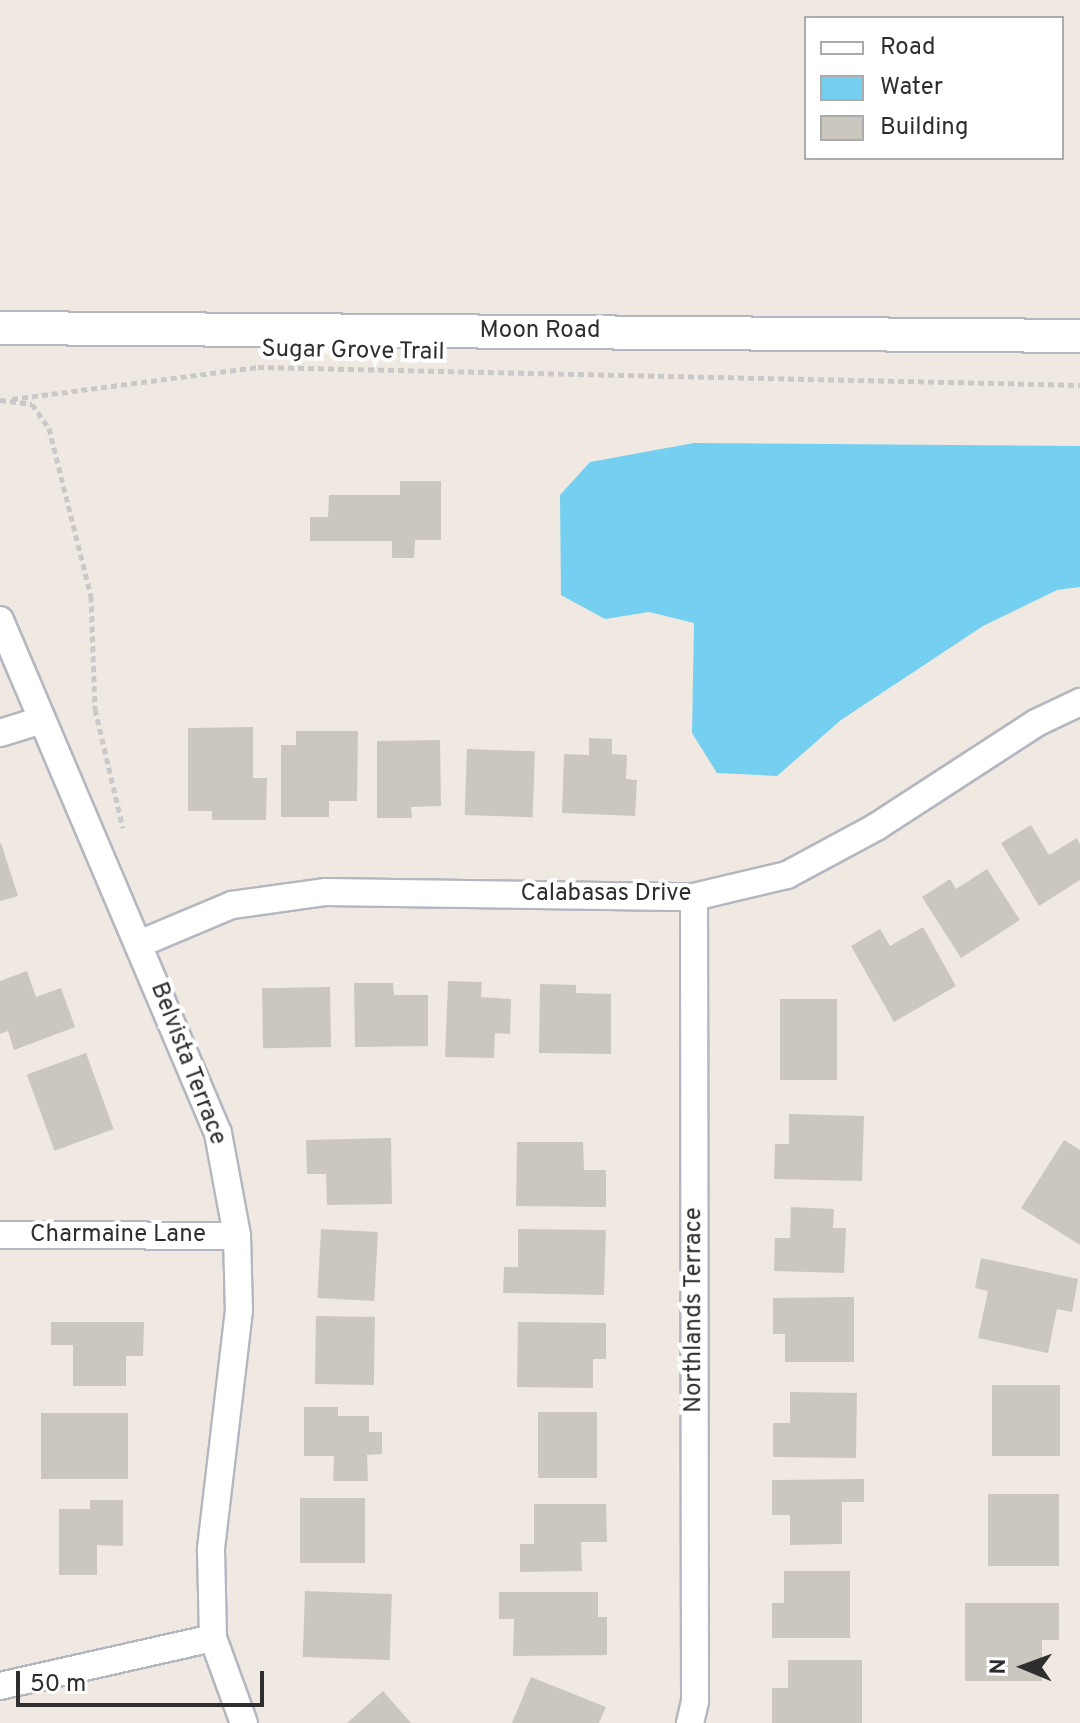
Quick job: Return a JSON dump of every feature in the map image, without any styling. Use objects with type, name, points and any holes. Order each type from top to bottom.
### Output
[{"type":"street","name":"Moon Road","points":[[0,328],[1080,336]]},
{"type":"street","name":"Belvista Terrace","points":[[0,620],[218,1133],[237,1236],[239,1310],[211,1550],[213,1638],[244,1723]]},
{"type":"street","name":"Calabasas Drive","points":[[139,944],[232,905],[326,892],[694,897],[787,875],[876,827],[1036,723],[1080,702]]},
{"type":"street","points":[[0,733],[42,720]]},
{"type":"street","name":"Northlands Terrace","points":[[690,1723],[695,1701],[694,897]]},
{"type":"street","name":"Charmaine Lane","points":[[0,1235],[237,1236]]},
{"type":"street","points":[[0,1686],[213,1638]]},
{"type":"path","name":"Sugar Grove Trail","points":[[0,400],[258,367],[1080,385]]},
{"type":"path","points":[[12,399],[32,404],[49,428],[76,526],[91,596],[95,709],[125,835]]},
{"type":"water","points":[[694,443],[1080,446],[1080,587],[1057,590],[983,626],[841,720],[777,776],[717,773],[692,733],[694,623],[649,612],[605,619],[561,595],[560,495],[590,462]]},
{"type":"building","points":[[400,481],[441,481],[441,540],[415,540],[414,558],[392,558],[392,541],[310,541],[310,517],[328,517],[329,495],[400,495]]},
{"type":"building","points":[[253,727],[253,778],[267,778],[266,820],[212,820],[212,811],[188,811],[188,728]]},
{"type":"building","points":[[296,731],[358,731],[357,801],[329,801],[329,817],[281,817],[281,745],[296,745]]},
{"type":"building","points":[[589,738],[612,739],[612,754],[627,755],[626,779],[637,780],[635,816],[562,813],[564,754],[589,755]]},
{"type":"building","points":[[440,740],[441,806],[411,807],[412,818],[377,818],[377,741]]},
{"type":"building","points":[[467,749],[535,751],[533,817],[465,815]]},
{"type":"building","points":[[1031,825],[1049,855],[1077,838],[1080,844],[1080,880],[1039,906],[1001,843]]},
{"type":"building","points":[[0,844],[18,896],[0,901]]},
{"type":"building","points":[[987,869],[1020,920],[961,958],[922,897],[950,879],[956,889]]},
{"type":"building","points":[[923,927],[956,986],[894,1022],[851,946],[880,929],[890,946]]},
{"type":"building","points":[[27,971],[36,997],[61,988],[75,1027],[14,1050],[8,1031],[0,1034],[0,981]]},
{"type":"building","points":[[448,981],[482,982],[481,997],[511,999],[510,1034],[495,1033],[494,1058],[445,1057]]},
{"type":"building","points":[[354,983],[393,983],[394,995],[428,995],[428,1046],[355,1047]]},
{"type":"building","points":[[540,984],[576,985],[576,993],[611,994],[611,1054],[539,1053]]},
{"type":"building","points":[[330,987],[331,1047],[263,1048],[262,988]]},
{"type":"building","points":[[780,999],[837,999],[837,1080],[780,1080]]},
{"type":"building","points":[[86,1053],[114,1129],[55,1151],[27,1075]]},
{"type":"building","points":[[789,1114],[864,1116],[862,1181],[774,1179],[775,1144],[789,1144]]},
{"type":"building","points":[[391,1138],[392,1204],[327,1205],[326,1174],[307,1174],[306,1140]]},
{"type":"building","points":[[1064,1140],[1080,1150],[1080,1245],[1021,1208]]},
{"type":"building","points":[[517,1142],[583,1142],[584,1170],[606,1170],[606,1207],[516,1206]]},
{"type":"building","points":[[791,1207],[834,1209],[833,1228],[846,1228],[844,1273],[774,1271],[775,1238],[790,1238]]},
{"type":"building","points":[[321,1229],[378,1232],[374,1301],[317,1298]]},
{"type":"building","points":[[518,1229],[606,1230],[604,1295],[503,1293],[504,1267],[518,1267]]},
{"type":"building","points":[[981,1258],[1078,1279],[1072,1312],[1057,1309],[1048,1353],[978,1338],[988,1291],[975,1288]]},
{"type":"building","points":[[854,1297],[854,1362],[785,1362],[785,1334],[773,1334],[773,1298]]},
{"type":"building","points":[[316,1316],[375,1317],[374,1385],[315,1384]]},
{"type":"building","points":[[51,1322],[144,1322],[143,1356],[126,1356],[126,1386],[73,1386],[73,1345],[51,1345]]},
{"type":"building","points":[[518,1322],[606,1323],[606,1359],[593,1359],[593,1388],[517,1387]]},
{"type":"building","points":[[992,1385],[1060,1385],[1060,1456],[992,1456]]},
{"type":"building","points":[[790,1392],[857,1393],[856,1458],[773,1457],[773,1423],[790,1423]]},
{"type":"building","points":[[304,1407],[338,1407],[338,1416],[369,1416],[369,1432],[382,1432],[382,1454],[367,1455],[368,1481],[333,1481],[334,1456],[304,1456]]},
{"type":"building","points":[[538,1412],[597,1412],[597,1478],[538,1478]]},
{"type":"building","points":[[41,1413],[128,1413],[128,1479],[41,1479]]},
{"type":"building","points":[[864,1479],[864,1502],[842,1502],[842,1544],[790,1545],[790,1515],[772,1515],[772,1480]]},
{"type":"building","points":[[988,1494],[1059,1494],[1059,1566],[988,1566]]},
{"type":"building","points":[[300,1498],[365,1498],[365,1563],[300,1563]]},
{"type":"building","points":[[90,1500],[123,1500],[123,1546],[97,1545],[97,1575],[59,1575],[59,1509],[90,1509]]},
{"type":"building","points":[[534,1504],[606,1504],[607,1542],[581,1542],[582,1571],[520,1572],[520,1544],[534,1544]]},
{"type":"building","points":[[784,1571],[850,1571],[850,1638],[772,1638],[772,1603],[784,1603]]},
{"type":"building","points":[[305,1591],[392,1594],[390,1660],[303,1657]]},
{"type":"building","points":[[499,1592],[598,1592],[598,1617],[607,1617],[607,1655],[513,1656],[514,1619],[499,1619]]},
{"type":"building","points":[[965,1603],[1059,1603],[1059,1640],[1042,1640],[1042,1681],[965,1681]]},
{"type":"building","points":[[788,1660],[862,1660],[862,1723],[772,1723],[772,1688],[788,1688]]},
{"type":"building","points":[[531,1677],[606,1707],[599,1723],[512,1723]]},
{"type":"building","points":[[383,1691],[411,1723],[347,1723]]}]
